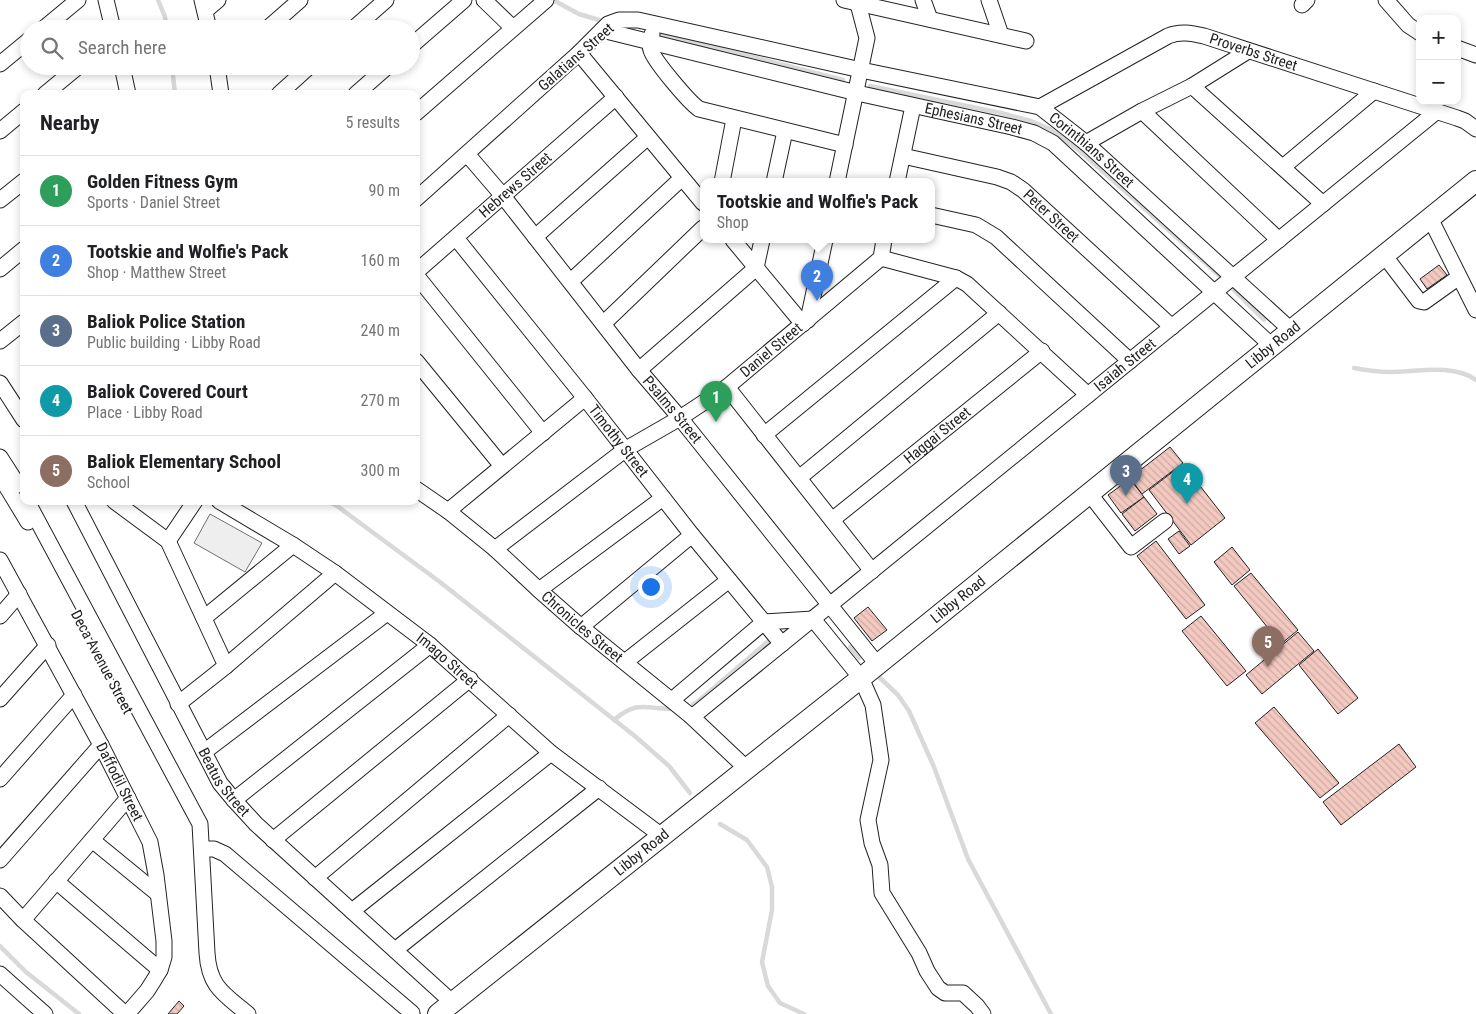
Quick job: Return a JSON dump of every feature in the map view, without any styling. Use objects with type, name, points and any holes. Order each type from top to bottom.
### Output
[{"type":"main road","name":"Libby Road","points":[[446,1008],[860,678],[1476,181]]},
{"type":"street","points":[[54,20],[78,0]]},
{"type":"street","points":[[106,0],[111,20]]},
{"type":"street","points":[[207,20],[204,6],[218,0]]},
{"type":"street","points":[[277,20],[300,0]]},
{"type":"street","points":[[363,20],[386,0]]},
{"type":"street","points":[[420,38],[464,0]]},
{"type":"street","points":[[484,0],[513,28]]},
{"type":"street","points":[[923,0],[930,19]]},
{"type":"street","points":[[989,0],[1001,35]]},
{"type":"street","points":[[1386,0],[1408,25],[1416,30]]},
{"type":"street","points":[[853,1],[1026,41]]},
{"type":"street","points":[[838,178],[867,38],[853,1]]},
{"type":"street","points":[[420,109],[544,2]]},
{"type":"street","name":"Galatians Street","points":[[420,195],[579,53],[608,24],[619,20],[638,20],[655,23],[861,70]]},
{"type":"street","points":[[655,23],[650,42],[651,52],[693,105],[706,112],[845,145]]},
{"type":"street","name":"Ephesians Street","points":[[602,30],[856,93],[1034,133],[1053,143],[1272,346]]},
{"type":"street","name":"Proverbs Street","points":[[1040,107],[1176,33],[1193,33],[1465,121],[1476,128]]},
{"type":"street","points":[[0,64],[20,47]]},
{"type":"street","points":[[1461,49],[1476,55]]},
{"type":"street","points":[[1086,143],[1142,111],[1192,86],[1248,51]]},
{"type":"street","points":[[579,53],[700,199]]},
{"type":"street","name":"Corinthians Street","points":[[861,70],[1040,107],[1086,143],[1234,277]]},
{"type":"street","points":[[51,90],[68,75]]},
{"type":"street","points":[[124,75],[127,90]]},
{"type":"street","points":[[220,75],[221,90]]},
{"type":"street","points":[[283,90],[300,75]]},
{"type":"street","points":[[361,90],[378,75]]},
{"type":"street","points":[[1192,86],[1323,204]]},
{"type":"street","points":[[1283,167],[1374,91]]},
{"type":"street","name":"Hebrews Street","points":[[420,270],[616,97]]},
{"type":"street","points":[[898,178],[913,106]]},
{"type":"street","points":[[1142,111],[1279,240]]},
{"type":"street","name":"Isaiah Street","points":[[692,717],[1436,112]]},
{"type":"street","points":[[0,131],[20,114]]},
{"type":"street","points":[[723,178],[734,119]]},
{"type":"street","points":[[775,178],[784,130]]},
{"type":"street","points":[[535,237],[648,137]]},
{"type":"street","name":"Psalms Street","points":[[467,154],[503,196],[639,370],[680,418],[877,664]]},
{"type":"street","name":"Peter Street","points":[[903,156],[997,177],[1011,182],[1172,327]]},
{"type":"street","points":[[571,281],[682,178]]},
{"type":"street","points":[[0,200],[20,184]]},
{"type":"street","points":[[935,216],[976,225],[996,237],[1130,361]]},
{"type":"street","points":[[1430,218],[1476,310]]},
{"type":"street","points":[[604,323],[700,231]]},
{"type":"street","name":"Timothy Street","points":[[456,238],[626,449],[692,535],[782,644]]},
{"type":"street","points":[[735,243],[805,322]]},
{"type":"street","points":[[639,370],[756,268],[761,243]]},
{"type":"street","points":[[805,322],[824,243]]},
{"type":"street","points":[[884,243],[881,258],[956,278],[975,290],[1088,395]]},
{"type":"street","points":[[0,268],[20,252]]},
{"type":"street","points":[[1384,255],[1418,301],[1424,302],[1459,277]]},
{"type":"street","name":"Daniel Street","points":[[495,549],[626,449],[680,418],[727,387],[881,258]]},
{"type":"street","points":[[1234,277],[1291,330]]},
{"type":"street","points":[[764,435],[956,278]]},
{"type":"street","points":[[420,279],[543,433]]},
{"type":"street","points":[[799,478],[999,313]]},
{"type":"street","points":[[0,341],[20,325]]},
{"type":"street","name":"Haggai Street","points":[[832,520],[1042,351]]},
{"type":"street","points":[[420,366],[502,466]]},
{"type":"street","points":[[0,383],[18,398]]},
{"type":"street","points":[[727,387],[872,570]]},
{"type":"street","points":[[448,510],[585,398]]},
{"type":"street","points":[[0,457],[20,489]]},
{"type":"street","name":"Deca Avenue Street","points":[[0,476],[20,500]]},
{"type":"street","name":"Chronicles Street","points":[[420,492],[448,510],[495,549],[581,627],[692,717],[746,768]]},
{"type":"street","points":[[1090,493],[1131,547],[1165,521]]},
{"type":"street","points":[[538,590],[663,498]]},
{"type":"street","name":"Beatus Street","points":[[76,505],[220,783],[273,840],[395,950],[446,1008]]},
{"type":"street","points":[[119,505],[168,541],[226,666]]},
{"type":"street","points":[[168,541],[192,505]]},
{"type":"street","name":"Imago Street","points":[[226,505],[293,545],[335,573],[430,645],[551,753],[662,836]]},
{"type":"street","name":"Deca Avenue Street","points":[[28,509],[146,733],[202,849],[209,974],[221,991],[248,1014]]},
{"type":"street","points":[[581,627],[692,535]]},
{"type":"street","points":[[204,618],[293,545]]},
{"type":"street","name":"Daffodil Street","points":[[0,560],[48,645],[150,842],[154,859],[164,950],[160,970],[147,991],[126,1014]]},
{"type":"street","points":[[178,704],[226,666],[335,573]]},
{"type":"street","points":[[625,662],[729,580]]},
{"type":"street","points":[[0,616],[19,594]]},
{"type":"street","points":[[204,752],[387,613]]},
{"type":"street","points":[[672,700],[764,622],[813,619],[860,678],[873,705],[881,760],[868,820],[872,843],[880,865],[883,897],[896,915],[938,988],[945,992],[963,993],[978,1006],[982,1014]]},
{"type":"street","points":[[0,700],[48,645]]},
{"type":"street","points":[[234,800],[430,645]]},
{"type":"street","points":[[273,840],[470,679]]},
{"type":"street","points":[[0,779],[74,695]]},
{"type":"street","points":[[315,878],[509,716]]},
{"type":"street","points":[[0,860],[101,745]]},
{"type":"street","points":[[352,912],[551,753]]},
{"type":"street","points":[[395,950],[599,788]]},
{"type":"street","points":[[23,920],[128,798]]},
{"type":"street","points":[[92,840],[158,894]]},
{"type":"street","points":[[202,849],[214,849],[225,854],[412,1013]]},
{"type":"street","points":[[56,881],[160,970]]},
{"type":"street","points":[[0,896],[23,920],[126,1014]]},
{"type":"street","points":[[0,974],[45,1014]]},
{"type":"shaded area","points":[[210,514],[262,543],[245,572],[194,543]]},
{"type":"building","points":[[1439,265],[1447,275],[1427,289],[1420,279]]},
{"type":"building","points":[[1170,447],[1183,463],[1142,494],[1130,478]]},
{"type":"building","points":[[1183,464],[1225,518],[1191,545],[1149,490]]},
{"type":"building","points":[[1130,479],[1144,497],[1121,513],[1108,495]]},
{"type":"building","points":[[1144,497],[1157,514],[1135,531],[1122,514]]},
{"type":"building","points":[[1179,531],[1190,546],[1179,554],[1168,539]]},
{"type":"building","points":[[1156,541],[1205,605],[1186,619],[1137,556]]},
{"type":"building","points":[[1232,547],[1250,570],[1232,585],[1214,562]]},
{"type":"building","points":[[1251,573],[1298,630],[1281,644],[1234,586]]},
{"type":"building","points":[[868,607],[887,630],[872,641],[854,618]]},
{"type":"building","points":[[1201,616],[1246,671],[1227,686],[1182,631]]},
{"type":"building","points":[[1298,632],[1314,651],[1262,694],[1246,675]]},
{"type":"building","points":[[1318,649],[1358,698],[1338,714],[1299,665]]},
{"type":"building","points":[[1274,707],[1339,783],[1320,798],[1255,723]]},
{"type":"building","points":[[1399,744],[1416,767],[1341,825],[1323,802]]},
{"type":"building","points":[[179,1001],[184,1006],[177,1014],[168,1014]]},
{"type":"waterway","points":[[158,0],[166,20]]},
{"type":"waterway","points":[[553,0],[579,14],[599,20]]},
{"type":"waterway","points":[[658,33],[843,80]]},
{"type":"waterway","points":[[173,75],[175,90]]},
{"type":"waterway","points":[[870,86],[1001,113],[1031,121],[1050,129],[1080,151],[1221,277]]},
{"type":"waterway","points":[[1232,288],[1264,320]]},
{"type":"waterway","points":[[1354,368],[1385,372],[1445,370],[1467,375],[1476,380]]},
{"type":"waterway","points":[[335,505],[440,582],[636,737],[669,766],[690,793]]},
{"type":"waterway","points":[[693,704],[772,638]]},
{"type":"waterway","points":[[850,647],[859,658]]},
{"type":"waterway","points":[[878,676],[898,695],[909,711],[934,767],[968,859],[1051,1014]]},
{"type":"waterway","points":[[614,720],[628,710],[635,708],[670,709]]},
{"type":"waterway","points":[[720,824],[747,840],[767,867],[772,887],[772,910],[762,962],[768,986],[780,1003],[804,1014]]},
{"type":"waterway","points":[[0,946],[26,972],[79,1014]]},
{"type":"place","name":"Tootskie and Wolfie's Pack","points":[[817,301]]},
{"type":"place","name":"Golden Fitness Gym","points":[[716,422]]},
{"type":"place","name":"Baliok Police Station","points":[[1126,496]]},
{"type":"place","name":"Baliok Covered Court","points":[[1187,504]]},
{"type":"place","name":"Baliok Elementary School","points":[[1268,667]]}]
